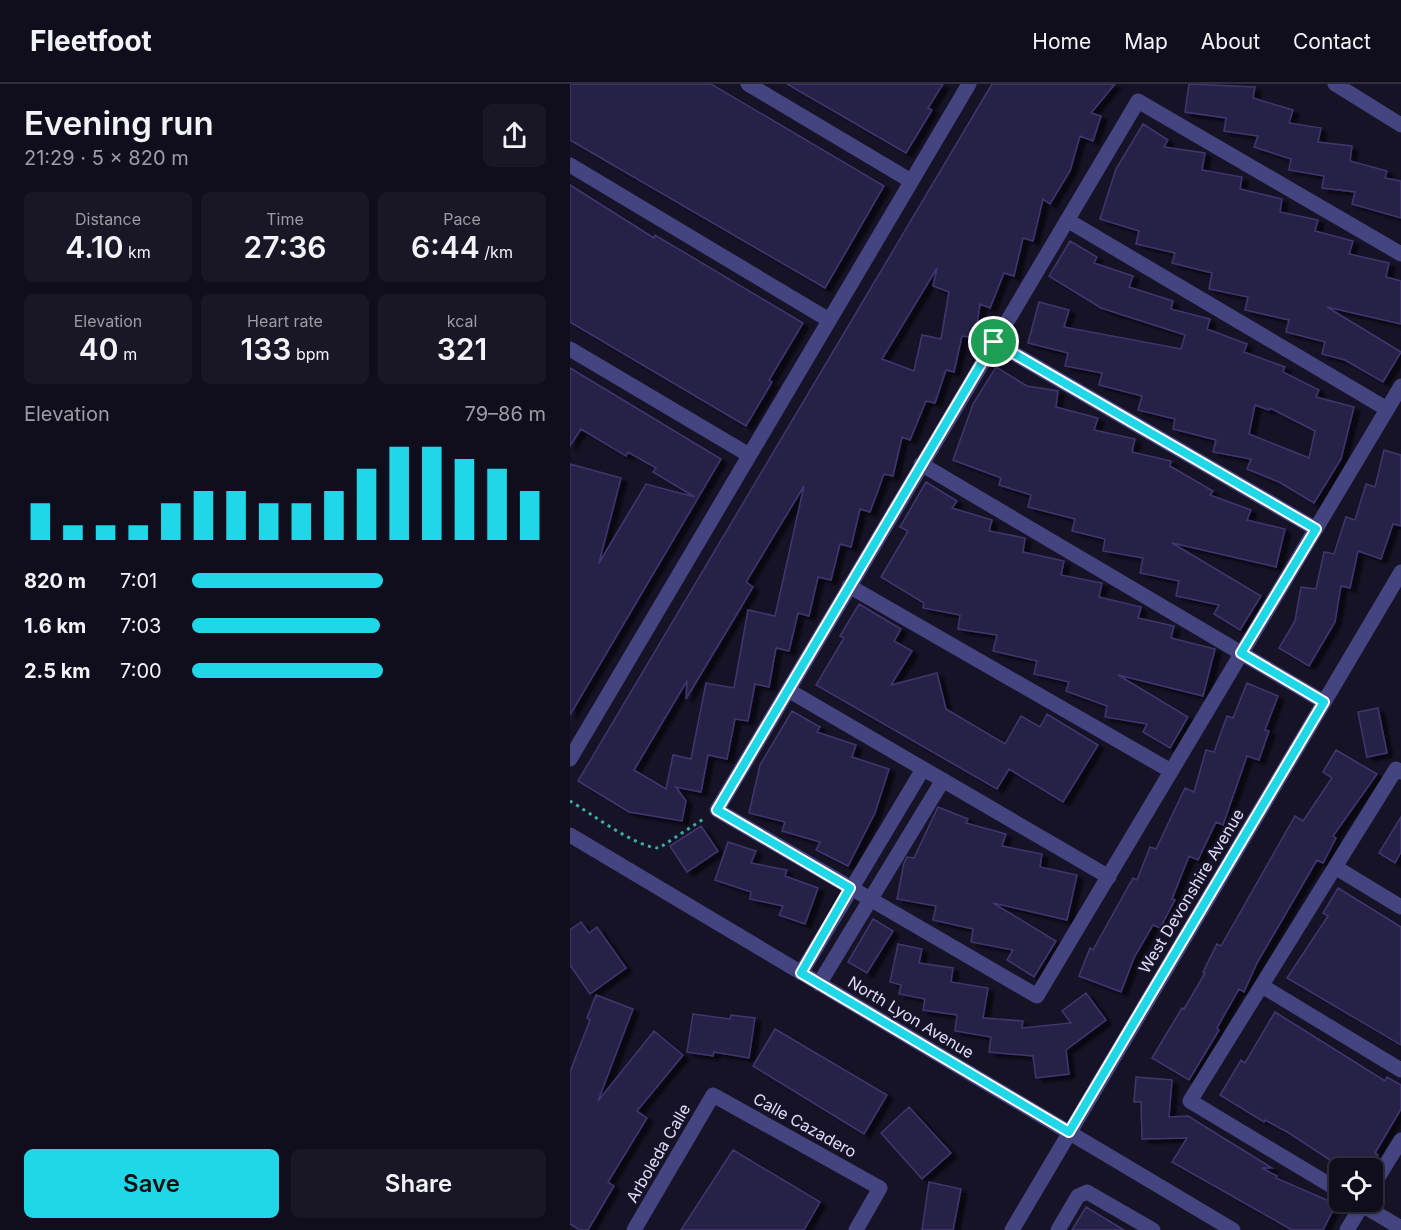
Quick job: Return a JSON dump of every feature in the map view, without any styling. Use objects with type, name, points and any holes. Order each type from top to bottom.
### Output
[{"type":"street","points":[[748,84],[911,181]]},
{"type":"street","points":[[570,759],[969,84]]},
{"type":"street","points":[[1335,84],[1401,125]]},
{"type":"street","points":[[1401,254],[1138,100],[717,810],[1037,996],[1401,386]]},
{"type":"street","points":[[570,165],[829,320]]},
{"type":"street","points":[[1067,220],[1387,409]]},
{"type":"street","points":[[994,342],[1316,529]]},
{"type":"street","points":[[570,349],[749,455]]},
{"type":"street","points":[[921,464],[1324,702]]},
{"type":"street","name":"West Devonshire Avenue","points":[[1012,1230],[1401,572]]},
{"type":"street","points":[[849,586],[1171,771]]},
{"type":"street","points":[[788,690],[1108,876]]},
{"type":"street","points":[[801,973],[923,769]]},
{"type":"street","points":[[1329,1184],[1190,1101],[1396,769],[1401,772]]},
{"type":"street","points":[[819,984],[943,780]]},
{"type":"street","name":"North Lyon Avenue","points":[[570,835],[1233,1230]]},
{"type":"street","points":[[1335,867],[1401,907]]},
{"type":"street","points":[[1262,986],[1401,1070]]},
{"type":"street","name":"Calle Cazadero","points":[[713,1095],[880,1188],[856,1230]]},
{"type":"street","name":"Arboleda Calle","points":[[634,1230],[713,1095]]},
{"type":"street","points":[[1383,1169],[1401,1140]]},
{"type":"street","points":[[1058,1230],[1078,1196],[1087,1192],[1153,1230]]},
{"type":"street","points":[[1347,1230],[1356,1212]]},
{"type":"street","points":[[1376,1212],[1401,1228]]},
{"type":"path","points":[[570,801],[624,836],[659,848],[717,810]]},
{"type":"building","points":[[570,84],[711,84],[884,186],[825,288],[570,140]]},
{"type":"building","points":[[787,84],[943,84],[928,108],[932,110],[906,153]]},
{"type":"building","points":[[992,84],[1115,84],[1091,113],[1101,116],[1093,141],[1080,136],[1070,171],[1050,204],[1043,199],[1033,241],[1023,238],[1014,276],[1004,273],[990,308],[980,304],[975,338],[962,336],[954,372],[946,370],[935,403],[926,401],[910,440],[902,437],[893,476],[884,474],[870,512],[860,509],[851,547],[840,544],[831,580],[818,577],[809,616],[798,613],[789,651],[776,648],[769,687],[755,684],[748,721],[735,719],[727,759],[708,755],[701,792],[676,787],[686,801],[682,821],[629,812],[578,781]],"holes":[[[937,268],[933,286],[949,292],[941,339],[922,335],[914,371],[882,359]],[[804,486],[775,616],[748,610],[734,688],[706,683],[691,759],[673,755],[666,789],[634,770],[687,681],[686,699],[740,609],[753,587],[746,582]]]},
{"type":"building","points":[[1189,84],[1255,87],[1253,98],[1293,110],[1289,123],[1321,128],[1318,142],[1352,146],[1350,161],[1387,171],[1385,178],[1401,181],[1401,218],[1352,204],[1355,192],[1322,188],[1324,176],[1289,170],[1291,159],[1254,147],[1258,136],[1224,131],[1226,118],[1185,112]]},
{"type":"building","points":[[1143,124],[1168,140],[1164,147],[1205,153],[1202,170],[1242,177],[1240,189],[1282,199],[1280,212],[1318,220],[1315,231],[1353,241],[1349,254],[1389,263],[1386,277],[1401,281],[1401,324],[1327,307],[1401,352],[1383,382],[1345,360],[1322,354],[1325,342],[1286,332],[1289,320],[1245,310],[1248,297],[1209,289],[1212,273],[1172,263],[1175,253],[1136,244],[1139,231],[1100,219],[1116,169]]},
{"type":"building","points":[[570,185],[654,238],[655,235],[803,323],[769,380],[772,382],[746,426],[570,322]]},
{"type":"building","points":[[1070,241],[1097,257],[1094,263],[1133,276],[1129,287],[1173,301],[1171,309],[1210,319],[1207,329],[1247,344],[1244,352],[1285,367],[1283,372],[1319,390],[1316,397],[1354,407],[1341,459],[1314,503],[1279,482],[1247,469],[1251,459],[1213,452],[1216,440],[1173,429],[1175,419],[1138,410],[1142,396],[1099,385],[1102,373],[1065,366],[1068,353],[1028,343],[1039,302],[1069,310],[1064,327],[1181,349],[1185,335],[1101,308],[1049,276]],"holes":[[[1255,405],[1269,410],[1270,408],[1315,431],[1309,458],[1249,434]]]},
{"type":"building","points":[[996,367],[1027,386],[1058,391],[1056,407],[1098,418],[1094,430],[1135,439],[1132,452],[1171,461],[1170,466],[1213,491],[1210,495],[1251,510],[1247,520],[1285,529],[1276,567],[1172,543],[1261,596],[1240,630],[1214,614],[1219,605],[1176,596],[1179,581],[1140,573],[1143,558],[1103,551],[1105,539],[1072,531],[1075,519],[1028,507],[1031,495],[999,485],[1001,478],[953,460],[973,404]]},
{"type":"building","points":[[570,368],[721,459],[570,715],[570,464],[621,478],[599,563],[646,484],[695,497],[653,472],[656,468],[628,452],[626,456],[581,429],[570,446]]},
{"type":"building","points":[[1384,450],[1401,455],[1401,526],[1393,524],[1381,559],[1358,551],[1350,588],[1341,586],[1335,622],[1309,666],[1279,648],[1295,621],[1301,587],[1316,589],[1324,552],[1334,554],[1346,517],[1355,520],[1366,484],[1375,487]]},
{"type":"building","points":[[926,482],[957,501],[952,508],[992,520],[989,531],[1025,538],[1023,552],[1064,561],[1061,575],[1102,583],[1099,597],[1141,607],[1138,618],[1174,626],[1171,638],[1215,649],[1203,696],[1118,675],[1188,717],[1170,748],[1143,732],[1147,724],[1105,717],[1107,706],[1066,691],[1069,682],[1034,674],[1037,661],[993,651],[997,635],[958,629],[960,615],[923,608],[924,603],[881,577],[908,531],[900,527]]},
{"type":"building","points":[[859,604],[901,629],[894,641],[912,651],[891,685],[937,673],[946,709],[1005,744],[1021,716],[1040,727],[1047,714],[1098,745],[1063,802],[1009,769],[997,789],[816,685],[844,638],[840,636]]},
{"type":"building","points":[[1247,683],[1278,696],[1265,730],[1269,731],[1259,760],[1247,756],[1223,825],[1216,822],[1198,860],[1189,856],[1172,899],[1175,900],[1160,928],[1153,925],[1134,958],[1121,992],[1079,976],[1090,948],[1093,950],[1133,878],[1137,880],[1150,847],[1156,849],[1185,788],[1194,792],[1206,750],[1214,752],[1227,716],[1233,718]]},
{"type":"building","points":[[1378,708],[1387,753],[1367,757],[1358,712]]},
{"type":"building","points":[[792,711],[820,727],[817,732],[856,745],[852,757],[889,769],[875,813],[848,866],[816,850],[820,842],[782,831],[785,822],[749,813],[760,765]]},
{"type":"building","points":[[1336,750],[1377,774],[1333,836],[1336,838],[1323,863],[1317,860],[1257,963],[1244,992],[1239,989],[1217,1028],[1219,1030],[1189,1080],[1152,1058],[1182,1008],[1184,1009],[1205,973],[1203,972],[1217,944],[1221,946],[1295,816],[1303,821],[1332,778],[1323,772]]},
{"type":"building","points":[[938,807],[968,819],[966,823],[1006,834],[1002,846],[1042,854],[1040,867],[1077,875],[1067,920],[993,903],[1056,941],[1034,977],[1007,960],[1013,950],[971,942],[973,929],[933,920],[936,906],[897,899],[904,863],[907,857],[914,858]]},
{"type":"building","points":[[1401,817],[1401,852],[1395,863],[1379,853]]},
{"type":"building","points":[[701,826],[718,851],[687,872],[670,846]]},
{"type":"building","points":[[728,842],[756,851],[751,863],[787,870],[785,876],[818,888],[805,924],[779,915],[783,906],[750,899],[751,892],[715,880]]},
{"type":"building","points":[[1338,888],[1401,927],[1401,1045],[1287,978],[1328,916],[1323,913]]},
{"type":"building","points":[[873,919],[893,931],[867,973],[848,962]]},
{"type":"building","points":[[581,922],[589,933],[597,927],[626,968],[590,994],[570,965],[570,930]]},
{"type":"building","points":[[898,944],[922,949],[919,963],[953,968],[951,982],[988,988],[983,1018],[1023,1021],[1022,1028],[1071,1023],[1062,1011],[1086,993],[1106,1020],[1066,1050],[1069,1074],[1036,1078],[1033,1056],[989,1052],[991,1037],[955,1031],[957,1015],[923,1010],[925,999],[899,994],[901,985],[890,982]]},
{"type":"building","points":[[596,995],[633,1009],[598,1101],[654,1031],[683,1055],[637,1111],[647,1118],[608,1182],[614,1186],[588,1230],[580,1230],[570,1224],[570,1072],[590,1020],[587,1018]]},
{"type":"building","points":[[1275,1012],[1385,1081],[1387,1077],[1401,1085],[1401,1109],[1375,1153],[1378,1155],[1376,1158],[1329,1159],[1289,1133],[1265,1120],[1264,1122],[1220,1095],[1241,1060],[1245,1063]]},
{"type":"building","points":[[693,1014],[730,1019],[731,1015],[755,1018],[749,1058],[714,1052],[713,1056],[687,1052]]},
{"type":"building","points":[[775,1029],[887,1095],[864,1134],[753,1066]]},
{"type":"building","points":[[1136,1077],[1172,1080],[1169,1117],[1188,1116],[1272,1168],[1262,1168],[1277,1176],[1276,1178],[1329,1201],[1329,1212],[1332,1212],[1323,1230],[1292,1230],[1172,1162],[1187,1138],[1142,1139],[1141,1102],[1134,1102]]},
{"type":"building","points":[[909,1107],[951,1153],[922,1179],[881,1133]]},
{"type":"building","points":[[733,1150],[820,1202],[804,1230],[681,1230]]},
{"type":"building","points":[[929,1182],[961,1189],[953,1230],[922,1230]]},
{"type":"building","points":[[1086,1207],[1124,1230],[1072,1230]]},
{"type":"route","points":[[994,342],[1316,529],[1241,653],[1324,702],[1069,1132],[801,973],[850,888],[717,810],[994,342]]}]
